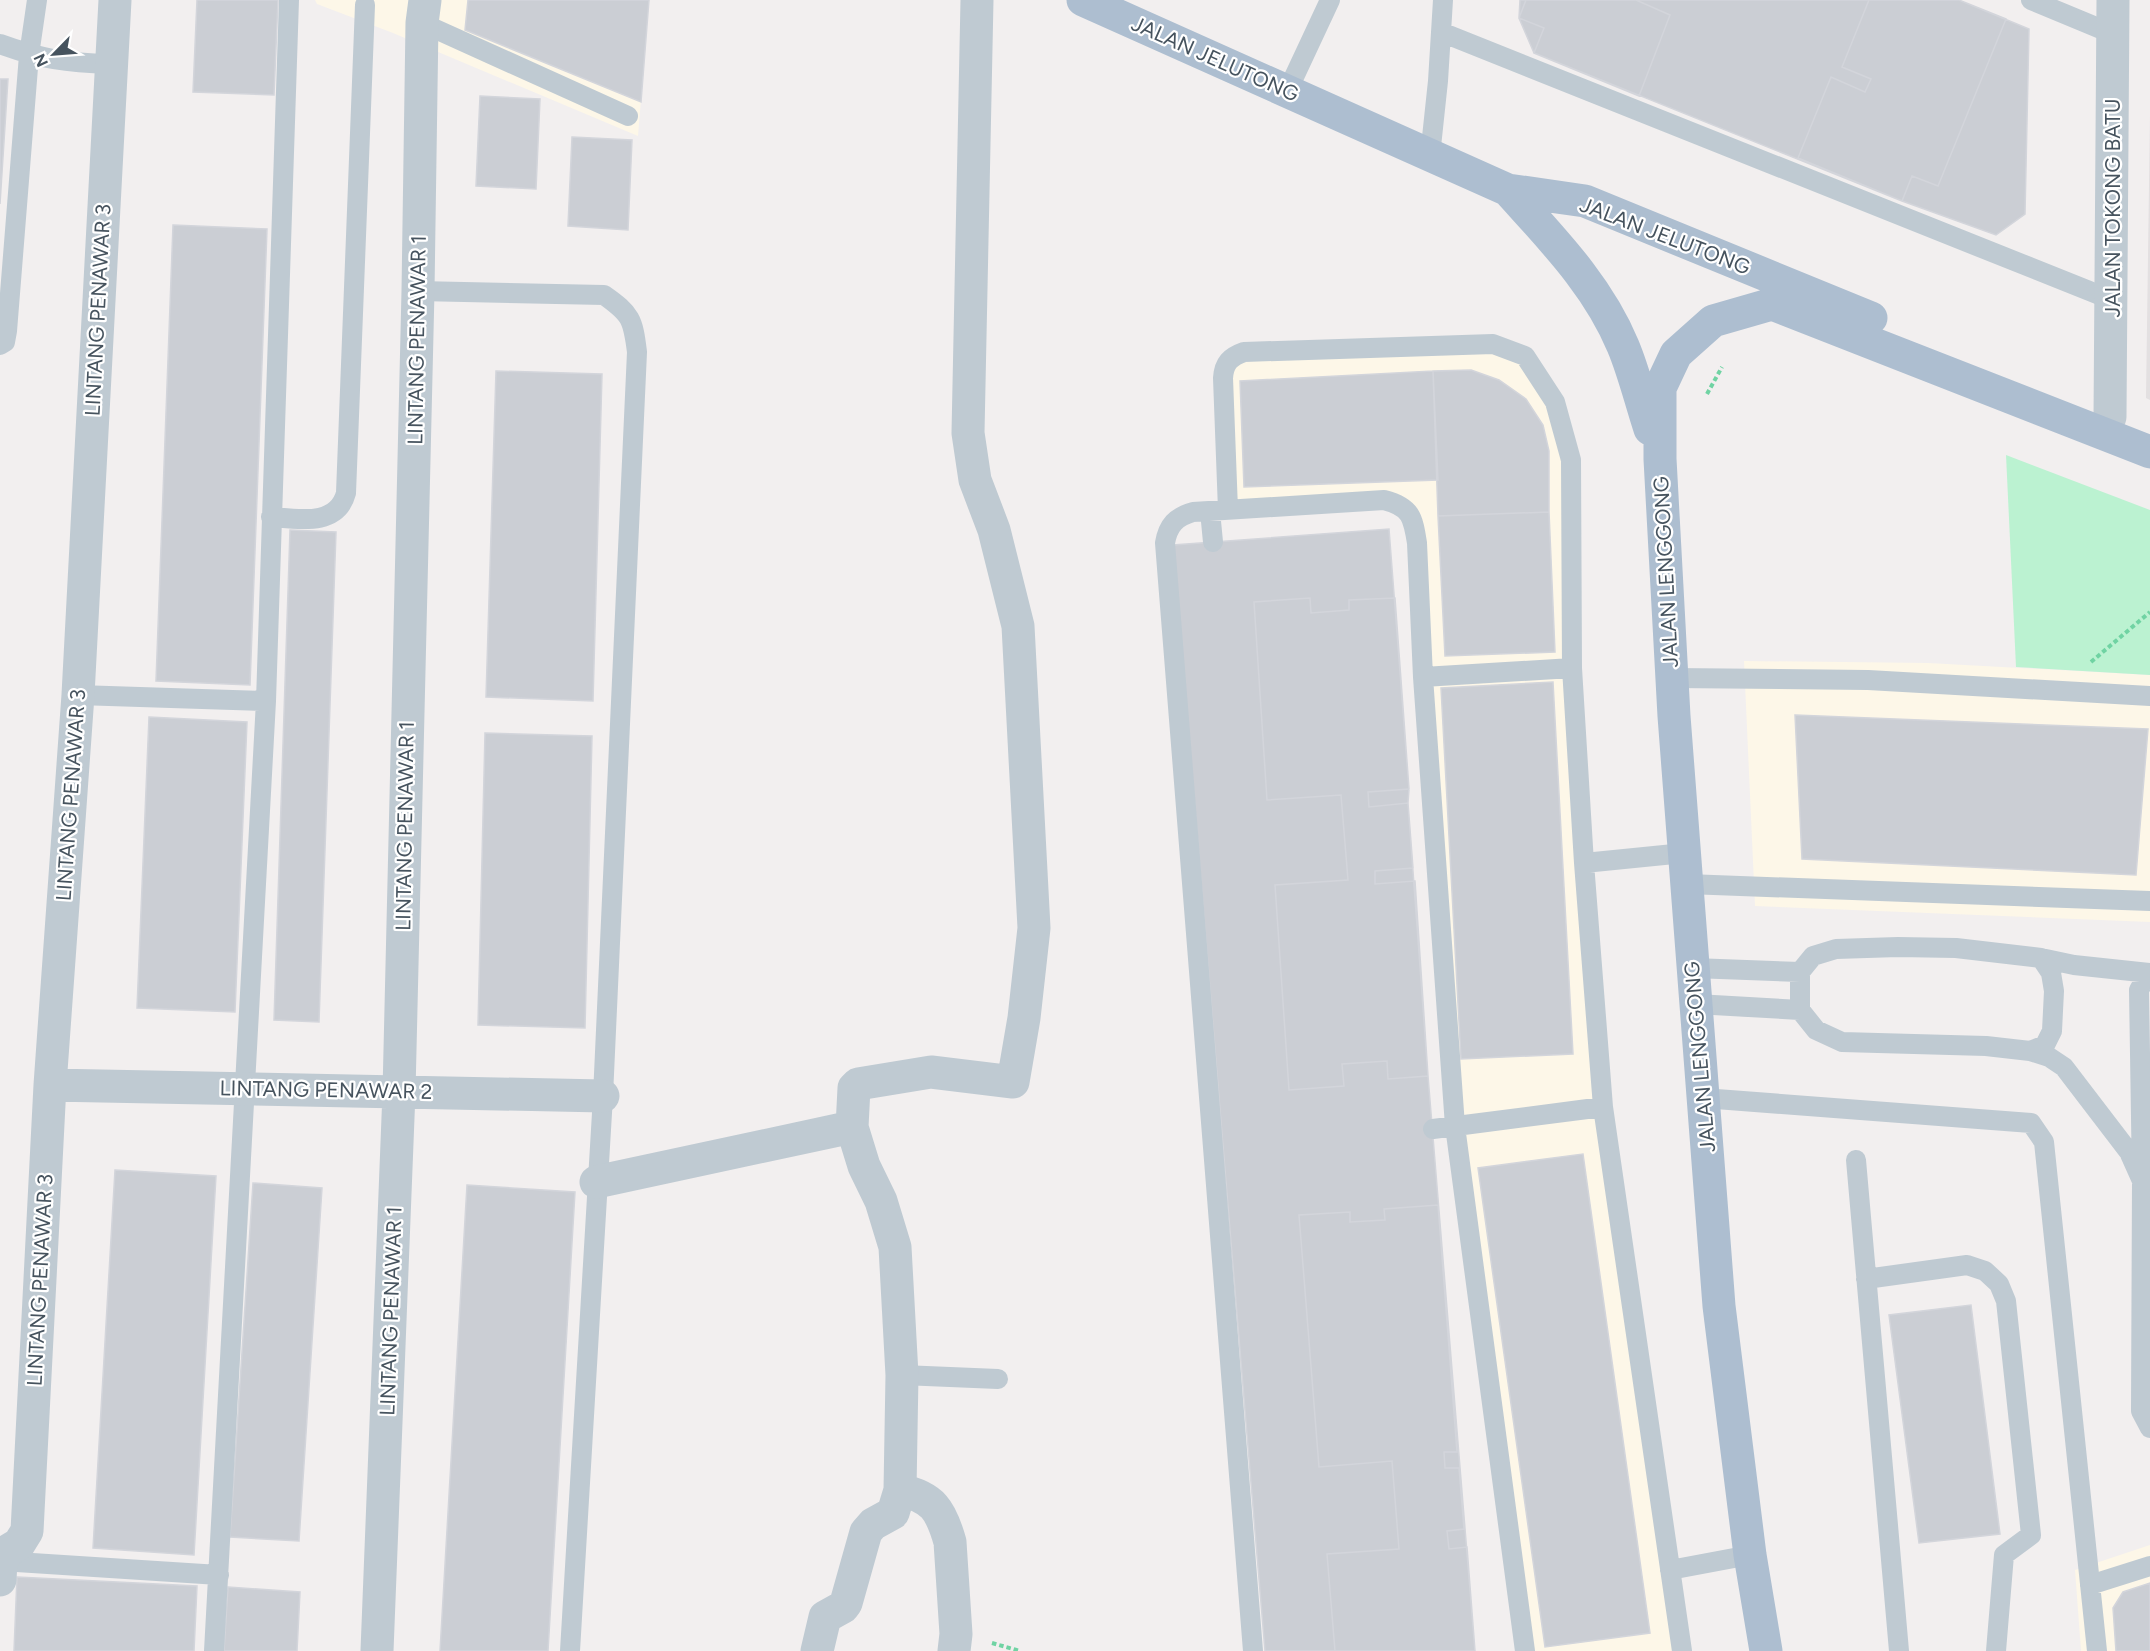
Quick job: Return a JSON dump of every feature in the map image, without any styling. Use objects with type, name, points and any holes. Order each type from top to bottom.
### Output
[{"type":"main road","name":"JALAN JELUTONG","points":[[1095,3],[1287,92],[1508,190],[1586,201],[2150,432]]},
{"type":"main road","name":"JALAN LENGGONG","points":[[1508,190],[1571,259],[1611,321],[1624,346],[1660,459]]},
{"type":"main road","name":"JALAN LENGGONG","points":[[1766,1651],[1750,1555],[1719,1306],[1672,678],[1660,459],[1660,388],[1676,354],[1713,321],[1772,304],[2150,452]]},
{"type":"street","name":"LINTANG PENAWAR 3","points":[[0,1567],[9,1550],[19,1544],[27,1531],[50,1085],[78,695],[115,0]]},
{"type":"street","points":[[817,1651],[825,1617],[846,1603],[866,1532],[873,1524],[893,1513],[900,1490],[902,1375],[895,1247],[881,1201],[864,1166],[852,1127],[854,1088],[858,1084],[931,1072],[1013,1082],[1024,1018],[1034,928],[1018,626],[994,530],[975,480],[968,433],[977,0]]},
{"type":"street","name":"JALAN TOKONG BATU","points":[[2110,417],[2114,0]]},
{"type":"street","name":"LINTANG PENAWAR 1","points":[[377,1651],[399,1092],[424,11]]},
{"type":"street","name":"LINTANG PENAWAR 2","points":[[50,1085],[603,1096]]},
{"type":"street","points":[[596,1182],[852,1127]]},
{"type":"street","points":[[900,1490],[921,1496],[932,1503],[947,1529],[950,1542],[956,1634],[954,1651]]},
{"type":"lane","points":[[0,345],[4,342],[7,331],[30,55],[37,0]]},
{"type":"lane","points":[[214,1651],[266,701],[289,0]]},
{"type":"lane","points":[[1287,92],[1330,0]]},
{"type":"lane","points":[[1430,156],[1443,0]]},
{"type":"lane","points":[[2031,0],[2114,34]]},
{"type":"lane","points":[[271,517],[322,518],[335,512],[344,503],[346,493],[360,2]]},
{"type":"lane","points":[[424,11],[628,116]]},
{"type":"lane","points":[[1442,32],[2112,300]]},
{"type":"lane","points":[[0,44],[30,55],[66,63],[110,64]]},
{"type":"lane","points":[[418,291],[604,295],[622,308],[634,327],[636,364],[603,1096],[596,1182],[570,1651]]},
{"type":"lane","points":[[1212,542],[1219,510],[1224,367],[1235,355],[1244,352],[1493,344],[1525,356],[1555,402],[1571,460],[1572,668],[1603,1107],[1682,1651]]},
{"type":"lane","points":[[1253,1651],[1165,543],[1167,532],[1173,522],[1181,515],[1193,512],[1384,500],[1397,503],[1408,511],[1414,525],[1417,543],[1423,677],[1455,1126],[1525,1651]]},
{"type":"lane","points":[[1423,677],[1572,668]]},
{"type":"lane","points":[[1672,678],[1868,680],[2150,696]]},
{"type":"lane","points":[[78,695],[266,701]]},
{"type":"lane","points":[[1584,863],[2150,901]]},
{"type":"lane","points":[[2142,1181],[2129,1152],[2064,1068],[2049,1057],[2030,1051],[1986,1046],[1842,1041],[1816,1030],[1800,1010],[1800,972],[1813,956],[1836,949],[1898,946],[1956,948],[2041,958],[2074,965],[2150,975]]},
{"type":"lane","points":[[2030,1051],[2045,1045],[2052,1031],[2054,991],[2051,973],[2041,958]]},
{"type":"lane","points":[[1693,968],[1800,972]]},
{"type":"lane","points":[[2150,975],[2139,990],[2142,1181],[2141,1411],[2150,1428]]},
{"type":"lane","points":[[1696,1004],[1800,1010]]},
{"type":"lane","points":[[1703,1098],[2031,1122],[2044,1142],[2097,1651]]},
{"type":"lane","points":[[1433,1129],[1603,1107]]},
{"type":"lane","points":[[1856,1160],[1899,1651]]},
{"type":"lane","points":[[1866,1280],[1966,1265],[1985,1271],[1999,1284],[2006,1301],[2031,1535],[2004,1555],[1996,1651]]},
{"type":"lane","points":[[902,1375],[998,1379]]},
{"type":"lane","points":[[1670,1570],[1750,1555]]},
{"type":"lane","points":[[2090,1585],[2150,1566]]},
{"type":"lane","points":[[0,1567],[219,1575]]},
{"type":"path","points":[[1707,394],[1722,367]]},
{"type":"path","points":[[2089,663],[2150,612]]},
{"type":"shaded area","points":[[315,0],[649,0],[638,136],[393,33],[317,4]]},
{"type":"shaded area","points":[[2150,115],[2150,400],[2146,398]]},
{"type":"shaded area","points":[[1493,344],[1525,356],[1571,460],[1603,1107],[1682,1651],[1525,1651],[1455,1126],[1417,543],[1397,503],[1228,510],[1229,359]]},
{"type":"shaded area","points":[[1744,661],[1928,663],[2150,675],[2150,922],[1755,906]]},
{"type":"shaded area","points":[[2150,1545],[2150,1651],[2081,1651],[2075,1570]]},
{"type":"green space","points":[[2006,455],[2150,510],[2150,675],[2016,667]]},
{"type":"building","points":[[197,0],[278,0],[274,95],[193,92]]},
{"type":"building","points":[[468,0],[649,0],[641,102],[465,30]]},
{"type":"building","points":[[1520,0],[1959,0],[2029,29],[2025,214],[1996,235],[1902,201],[1534,53],[1519,18]]},
{"type":"building","points":[[1526,0],[1636,0],[1670,15],[1639,96],[1534,53],[1544,28],[1519,18]]},
{"type":"building","points":[[1869,0],[1959,0],[2006,19],[1938,186],[1912,176],[1902,201],[1798,158],[1831,77],[1865,92],[1871,79],[1842,67]]},
{"type":"building","points":[[0,79],[8,79],[0,204]]},
{"type":"building","points":[[480,96],[540,99],[536,189],[476,186]]},
{"type":"building","points":[[572,137],[632,140],[628,230],[568,226]]},
{"type":"building","points":[[173,225],[267,229],[250,685],[156,681]]},
{"type":"building","points":[[1471,370],[1499,380],[1526,399],[1543,425],[1549,451],[1549,512],[1438,516],[1433,371]]},
{"type":"building","points":[[496,371],[602,374],[593,701],[486,697]]},
{"type":"building","points":[[1433,371],[1438,480],[1244,487],[1240,381]]},
{"type":"building","points":[[1549,512],[1555,652],[1445,656],[1438,516]]},
{"type":"building","points":[[1389,529],[1428,1076],[1475,1651],[1265,1651],[1173,545]]},
{"type":"building","points":[[290,530],[336,532],[319,1022],[274,1020]]},
{"type":"building","points":[[1310,598],[1311,613],[1349,610],[1349,600],[1395,598],[1409,789],[1368,792],[1369,807],[1408,803],[1413,868],[1375,871],[1375,884],[1415,881],[1428,1076],[1388,1079],[1387,1061],[1342,1064],[1344,1086],[1289,1090],[1275,885],[1348,880],[1341,795],[1267,800],[1254,602]]},
{"type":"building","points":[[1553,682],[1573,1054],[1461,1059],[1441,688]]},
{"type":"building","points":[[1795,715],[2148,729],[2136,875],[1802,859]]},
{"type":"building","points":[[149,717],[247,722],[235,1012],[137,1008]]},
{"type":"building","points":[[485,733],[592,736],[585,1028],[478,1025]]},
{"type":"building","points":[[1583,1154],[1650,1633],[1545,1647],[1478,1168]]},
{"type":"building","points":[[115,1170],[216,1176],[194,1555],[93,1548]]},
{"type":"building","points":[[253,1183],[322,1188],[299,1541],[230,1537]]},
{"type":"building","points":[[467,1185],[575,1192],[548,1651],[440,1651]]},
{"type":"building","points":[[1438,1205],[1457,1452],[1444,1452],[1445,1468],[1459,1468],[1464,1529],[1447,1531],[1449,1549],[1467,1547],[1475,1651],[1335,1651],[1327,1554],[1399,1549],[1392,1461],[1319,1467],[1299,1215],[1350,1212],[1350,1222],[1385,1220],[1384,1209]]},
{"type":"building","points":[[1971,1305],[2000,1534],[1919,1543],[1889,1315]]},
{"type":"building","points":[[17,1577],[197,1586],[194,1651],[14,1651]]},
{"type":"building","points":[[2150,1583],[2150,1651],[2116,1651],[2113,1608],[2123,1592]]},
{"type":"building","points":[[228,1587],[300,1592],[297,1651],[224,1651]]}]
